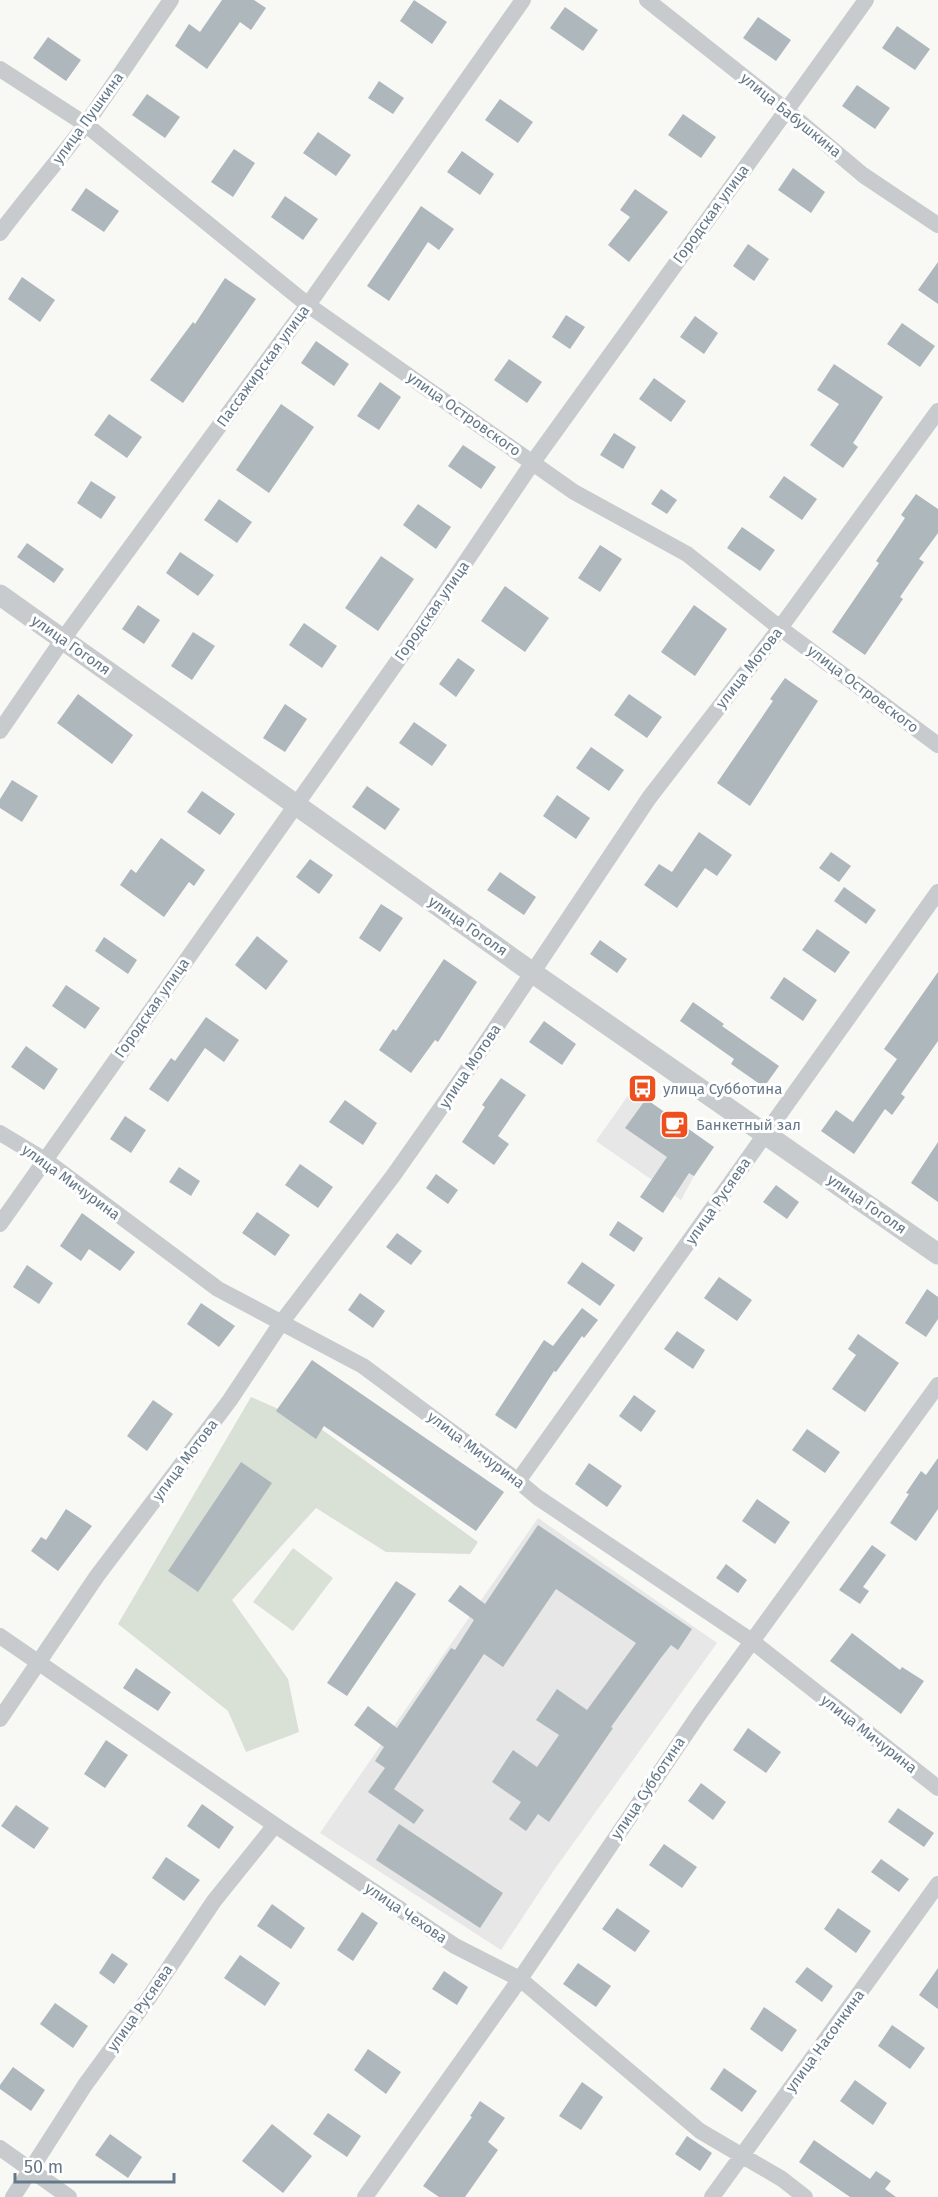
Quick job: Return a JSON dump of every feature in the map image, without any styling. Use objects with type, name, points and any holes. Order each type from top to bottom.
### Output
[{"type":"street","name":"улица Пушкина","points":[[0,233],[85,124],[171,0]]},
{"type":"street","name":"Пассажирская улица","points":[[0,731],[63,639],[308,305],[524,0]]},
{"type":"street","name":"улица Бабушкина","points":[[647,0],[786,110],[863,175],[938,225]]},
{"type":"street","name":"Городская улица","points":[[0,1224],[421,628],[533,462],[866,0]]},
{"type":"street","name":"улица Островского","points":[[0,69],[85,124],[308,305],[574,492],[687,554],[780,628],[938,745]]},
{"type":"street","name":"улица Мотова","points":[[0,1719],[40,1664],[97,1576],[230,1400],[281,1323],[393,1176],[533,973],[648,798],[780,628],[938,411]]},
{"type":"street","name":"улица Гоголя","points":[[0,595],[533,973],[938,1254]]},
{"type":"street","name":"улица Русяева","points":[[518,1481],[938,892]]},
{"type":"street","name":"улица Мичурина","points":[[0,1133],[45,1160],[218,1289],[363,1366],[537,1497],[753,1642],[938,1788]]},
{"type":"street","name":"улица Субботина","points":[[365,2197],[520,1978],[700,1713],[938,1385]]},
{"type":"street","name":"улица Чехова","points":[[0,1636],[455,1946],[520,1978],[700,2131],[782,2180],[805,2197]]},
{"type":"street","name":"улица Русяева","points":[[13,2197],[86,2085],[214,1901],[275,1825]]},
{"type":"street","name":"улица Насонкина","points":[[712,2197],[938,1884]]},
{"type":"street","points":[[0,2148],[69,2197]]},
{"type":"shaded area","points":[[637,1083],[646,1099],[714,1147],[681,1200],[596,1141]]},
{"type":"shaded area","points":[[251,1397],[317,1426],[478,1542],[470,1554],[386,1552],[316,1508],[232,1600],[288,1679],[299,1732],[246,1752],[228,1711],[118,1624]]},
{"type":"shaded area","points":[[538,1518],[717,1643],[554,1870],[501,1950],[320,1833]]},
{"type":"shaded area","points":[[293,1548],[333,1578],[293,1631],[253,1602]]},
{"type":"building","points":[[222,0],[254,0],[266,8],[251,30],[240,22],[207,69],[175,46],[189,24],[200,32]]},
{"type":"building","points":[[414,0],[447,22],[432,44],[400,21]]},
{"type":"building","points":[[565,7],[598,30],[583,51],[550,28]]},
{"type":"building","points":[[758,17],[791,40],[776,61],[743,38]]},
{"type":"building","points":[[897,26],[930,49],[915,70],[882,48]]},
{"type":"building","points":[[48,37],[81,60],[66,81],[33,58]]},
{"type":"building","points":[[379,81],[404,98],[393,114],[368,98]]},
{"type":"building","points":[[857,85],[890,108],[875,129],[842,106]]},
{"type":"building","points":[[147,94],[180,117],[165,138],[132,115]]},
{"type":"building","points":[[500,99],[533,122],[518,143],[485,120]]},
{"type":"building","points":[[683,114],[716,137],[701,158],[668,135]]},
{"type":"building","points":[[318,132],[351,155],[336,176],[303,153]]},
{"type":"building","points":[[234,149],[255,163],[233,197],[211,182]]},
{"type":"building","points":[[462,151],[494,174],[480,195],[447,172]]},
{"type":"building","points":[[793,168],[825,192],[811,213],[778,190]]},
{"type":"building","points":[[86,188],[119,211],[104,232],[71,210]]},
{"type":"building","points":[[635,189],[668,212],[629,262],[608,245],[630,217],[620,210]]},
{"type":"building","points":[[285,196],[318,219],[303,240],[271,217]]},
{"type":"building","points":[[421,206],[454,229],[439,250],[428,242],[389,301],[367,286]]},
{"type":"building","points":[[748,244],[769,259],[754,281],[733,266]]},
{"type":"building","points":[[938,262],[938,304],[918,290]]},
{"type":"building","points":[[22,277],[55,300],[40,322],[8,299]]},
{"type":"building","points":[[225,278],[256,299],[183,403],[150,380],[193,322],[195,324]]},
{"type":"building","points":[[566,315],[585,327],[570,349],[552,337]]},
{"type":"building","points":[[695,316],[718,333],[704,354],[680,337]]},
{"type":"building","points":[[902,323],[935,346],[920,367],[887,344]]},
{"type":"building","points":[[316,341],[349,364],[334,386],[301,363]]},
{"type":"building","points":[[509,359],[542,382],[527,403],[494,380]]},
{"type":"building","points":[[834,364],[883,397],[853,443],[858,447],[843,468],[810,445],[839,404],[817,390]]},
{"type":"building","points":[[654,378],[686,401],[671,422],[639,399]]},
{"type":"building","points":[[380,382],[401,397],[379,430],[357,416]]},
{"type":"building","points":[[281,404],[314,427],[269,493],[236,470]]},
{"type":"building","points":[[109,414],[142,437],[127,458],[94,435]]},
{"type":"building","points":[[614,433],[636,447],[623,469],[600,455]]},
{"type":"building","points":[[463,445],[496,467],[481,489],[448,466]]},
{"type":"building","points":[[784,476],[817,499],[802,520],[769,497]]},
{"type":"building","points":[[91,481],[116,497],[101,519],[77,503]]},
{"type":"building","points":[[661,489],[677,500],[667,514],[651,504]]},
{"type":"building","points":[[916,494],[938,509],[938,533],[919,559],[924,562],[900,597],[903,599],[865,655],[832,632],[879,563],[876,561],[905,518],[901,515]]},
{"type":"building","points":[[219,499],[252,522],[237,543],[204,520]]},
{"type":"building","points":[[418,504],[451,527],[436,549],[403,525]]},
{"type":"building","points":[[742,527],[775,550],[760,571],[727,548]]},
{"type":"building","points":[[27,543],[64,569],[54,583],[17,557]]},
{"type":"building","points":[[600,545],[622,559],[600,592],[578,578]]},
{"type":"building","points":[[180,552],[214,575],[198,596],[166,573]]},
{"type":"building","points":[[381,556],[414,579],[378,631],[345,608]]},
{"type":"building","points":[[505,586],[549,618],[525,652],[481,621]]},
{"type":"building","points":[[138,605],[160,620],[144,644],[122,629]]},
{"type":"building","points":[[694,605],[727,629],[695,676],[661,652]]},
{"type":"building","points":[[304,623],[337,646],[322,668],[289,645]]},
{"type":"building","points":[[193,632],[215,646],[192,680],[171,666]]},
{"type":"building","points":[[458,658],[475,670],[456,697],[439,684]]},
{"type":"building","points":[[785,678],[818,701],[750,806],[717,783],[773,701],[770,699]]},
{"type":"building","points":[[78,694],[133,735],[112,764],[57,723]]},
{"type":"building","points":[[629,694],[662,717],[647,738],[614,715]]},
{"type":"building","points":[[285,704],[307,719],[285,752],[263,738]]},
{"type":"building","points":[[414,722],[447,745],[432,766],[399,743]]},
{"type":"building","points":[[591,747],[624,770],[609,791],[576,768]]},
{"type":"building","points":[[12,780],[38,796],[22,822],[0,808],[0,799]]},
{"type":"building","points":[[367,786],[400,809],[385,830],[352,807]]},
{"type":"building","points":[[202,791],[235,814],[220,835],[187,812]]},
{"type":"building","points":[[557,795],[590,818],[576,839],[543,816]]},
{"type":"building","points":[[699,832],[732,855],[717,876],[705,868],[677,908],[644,885],[659,864],[672,872]]},
{"type":"building","points":[[161,838],[205,870],[194,886],[189,882],[164,917],[120,885],[131,869],[136,873]]},
{"type":"building","points":[[831,852],[851,866],[839,882],[819,868]]},
{"type":"building","points":[[310,859],[333,875],[319,894],[296,877]]},
{"type":"building","points":[[500,872],[536,897],[524,915],[487,890]]},
{"type":"building","points":[[844,887],[876,910],[866,924],[834,901]]},
{"type":"building","points":[[381,904],[403,918],[380,952],[359,938]]},
{"type":"building","points":[[817,929],[850,952],[835,973],[802,950]]},
{"type":"building","points":[[257,936],[288,961],[266,990],[235,965]]},
{"type":"building","points":[[104,937],[137,960],[128,974],[95,951]]},
{"type":"building","points":[[600,940],[627,959],[617,973],[590,954]]},
{"type":"building","points":[[444,959],[477,982],[438,1042],[435,1040],[411,1073],[379,1050],[393,1029],[396,1031]]},
{"type":"building","points":[[938,972],[938,1041],[901,1094],[905,1097],[892,1115],[885,1109],[854,1154],[821,1131],[836,1110],[853,1122],[897,1059],[884,1049]]},
{"type":"building","points":[[784,977],[817,1000],[803,1021],[770,998]]},
{"type":"building","points":[[66,985],[100,1008],[85,1029],[52,1006]]},
{"type":"building","points":[[693,1002],[724,1024],[722,1026],[779,1066],[764,1087],[731,1064],[734,1059],[680,1021]]},
{"type":"building","points":[[206,1017],[239,1040],[224,1062],[205,1048],[168,1102],[149,1089],[171,1058],[175,1061]]},
{"type":"building","points":[[544,1021],[576,1044],[562,1065],[529,1042]]},
{"type":"building","points":[[26,1046],[58,1069],[44,1090],[11,1067]]},
{"type":"building","points":[[501,1078],[526,1095],[498,1136],[509,1144],[494,1165],[462,1142],[485,1107],[482,1105]]},
{"type":"building","points":[[646,1099],[714,1147],[694,1176],[689,1173],[663,1213],[640,1197],[667,1157],[625,1128]]},
{"type":"building","points":[[345,1100],[377,1123],[363,1145],[329,1122]]},
{"type":"building","points":[[125,1116],[146,1130],[131,1153],[110,1139]]},
{"type":"building","points":[[938,1142],[938,1202],[911,1183]]},
{"type":"building","points":[[300,1164],[333,1187],[318,1208],[285,1185]]},
{"type":"building","points":[[179,1167],[200,1181],[191,1196],[169,1182]]},
{"type":"building","points":[[436,1174],[458,1190],[448,1204],[426,1188]]},
{"type":"building","points":[[776,1185],[799,1202],[787,1219],[763,1202]]},
{"type":"building","points":[[257,1212],[290,1235],[275,1256],[242,1233]]},
{"type":"building","points":[[82,1213],[135,1252],[120,1271],[89,1249],[81,1261],[60,1246]]},
{"type":"building","points":[[618,1221],[643,1238],[634,1252],[609,1235]]},
{"type":"building","points":[[397,1233],[422,1251],[411,1265],[386,1247]]},
{"type":"building","points":[[582,1262],[615,1285],[600,1306],[567,1283]]},
{"type":"building","points":[[27,1265],[53,1283],[39,1304],[13,1287]]},
{"type":"building","points":[[719,1277],[752,1300],[737,1321],[704,1298]]},
{"type":"building","points":[[927,1289],[938,1297],[938,1319],[926,1337],[905,1323]]},
{"type":"building","points":[[360,1293],[385,1311],[373,1328],[348,1310]]},
{"type":"building","points":[[201,1303],[235,1326],[219,1347],[187,1324]]},
{"type":"building","points":[[582,1308],[598,1320],[584,1338],[582,1336],[556,1372],[554,1371],[516,1429],[495,1415],[544,1340],[553,1346]]},
{"type":"building","points":[[677,1331],[705,1350],[693,1369],[664,1349]]},
{"type":"building","points":[[858,1334],[899,1363],[865,1412],[832,1389],[856,1355],[848,1349]]},
{"type":"building","points":[[312,1360],[504,1492],[476,1531],[324,1426],[316,1439],[276,1411]]},
{"type":"building","points":[[634,1395],[656,1411],[641,1432],[619,1416]]},
{"type":"building","points":[[153,1400],[173,1414],[147,1451],[127,1436]]},
{"type":"building","points":[[807,1429],[840,1452],[825,1473],[792,1450]]},
{"type":"building","points":[[938,1458],[938,1509],[916,1541],[890,1523],[921,1471],[926,1475]]},
{"type":"building","points":[[241,1462],[272,1483],[198,1592],[168,1571]]},
{"type":"building","points":[[589,1463],[622,1486],[607,1507],[575,1484]]},
{"type":"building","points":[[757,1499],[790,1522],[775,1544],[742,1521]]},
{"type":"building","points":[[66,1509],[92,1526],[58,1571],[31,1551],[41,1537],[46,1540]]},
{"type":"building","points":[[538,1525],[692,1629],[678,1650],[671,1645],[660,1659],[611,1727],[613,1728],[549,1822],[538,1814],[526,1831],[509,1819],[521,1802],[492,1782],[513,1750],[537,1767],[559,1735],[536,1720],[557,1689],[587,1710],[636,1643],[556,1589],[503,1667],[484,1654],[394,1789],[424,1810],[414,1824],[368,1792],[385,1768],[375,1761],[384,1747],[354,1725],[368,1706],[397,1728],[451,1648],[455,1650],[474,1620],[448,1601],[460,1585],[485,1604]]},
{"type":"building","points":[[872,1545],[886,1555],[863,1587],[869,1591],[860,1604],[839,1590]]},
{"type":"building","points":[[726,1564],[747,1580],[738,1593],[716,1578]]},
{"type":"building","points":[[396,1581],[416,1594],[347,1696],[327,1683]]},
{"type":"building","points":[[852,1633],[900,1670],[902,1667],[924,1681],[901,1714],[830,1661]]},
{"type":"building","points":[[136,1668],[171,1692],[158,1711],[123,1688]]},
{"type":"building","points":[[748,1728],[781,1752],[766,1773],[733,1750]]},
{"type":"building","points":[[106,1740],[128,1755],[105,1788],[84,1774]]},
{"type":"building","points":[[701,1783],[726,1802],[713,1820],[688,1801]]},
{"type":"building","points":[[202,1804],[234,1827],[219,1849],[187,1826]]},
{"type":"building","points":[[16,1805],[49,1828],[34,1849],[1,1826]]},
{"type":"building","points":[[898,1808],[934,1833],[924,1847],[888,1822]]},
{"type":"building","points":[[399,1824],[503,1893],[480,1928],[376,1860]]},
{"type":"building","points":[[664,1844],[697,1867],[682,1888],[649,1865]]},
{"type":"building","points":[[166,1857],[200,1880],[184,1901],[152,1878]]},
{"type":"building","points":[[881,1859],[909,1879],[899,1892],[871,1872]]},
{"type":"building","points":[[272,1904],[305,1928],[291,1949],[257,1926]]},
{"type":"building","points":[[617,1908],[650,1931],[635,1952],[602,1929]]},
{"type":"building","points":[[838,1908],[871,1931],[856,1953],[824,1929]]},
{"type":"building","points":[[362,1912],[378,1923],[353,1961],[337,1950]]},
{"type":"building","points":[[112,1953],[128,1964],[114,1984],[99,1973]]},
{"type":"building","points":[[240,1955],[280,1983],[265,2006],[224,1978]]},
{"type":"building","points":[[578,1963],[611,1986],[596,2007],[563,1984]]},
{"type":"building","points":[[807,1967],[833,1986],[822,2002],[795,1982]]},
{"type":"building","points":[[938,1968],[938,2009],[919,1995]]},
{"type":"building","points":[[444,1971],[468,1987],[457,2005],[432,1989]]},
{"type":"building","points":[[55,2003],[88,2026],[73,2048],[40,2024]]},
{"type":"building","points":[[764,2007],[797,2030],[782,2052],[750,2029]]},
{"type":"building","points":[[892,2025],[925,2048],[910,2069],[878,2046]]},
{"type":"building","points":[[368,2049],[401,2072],[386,2094],[354,2070]]},
{"type":"building","points":[[13,2067],[45,2090],[31,2111],[0,2089],[0,2085]]},
{"type":"building","points":[[724,2068],[757,2091],[742,2112],[710,2089]]},
{"type":"building","points":[[855,2080],[887,2103],[873,2125],[840,2101]]},
{"type":"building","points":[[582,2082],[603,2097],[581,2130],[559,2116]]},
{"type":"building","points":[[480,2101],[505,2118],[488,2142],[498,2150],[465,2197],[439,2197],[423,2186],[472,2117],[470,2116]]},
{"type":"building","points":[[328,2113],[361,2136],[347,2157],[313,2134]]},
{"type":"building","points":[[272,2124],[312,2156],[283,2193],[242,2161]]},
{"type":"building","points":[[110,2134],[142,2157],[128,2178],[95,2155]]},
{"type":"building","points":[[687,2136],[712,2153],[700,2171],[675,2154]]},
{"type":"building","points":[[814,2140],[870,2179],[876,2171],[891,2181],[885,2189],[896,2197],[850,2197],[799,2162]]},
{"type":"place","name":"улица Субботина","points":[[642,1089]]},
{"type":"place","name":"Банкетный зал","points":[[675,1125]]}]
